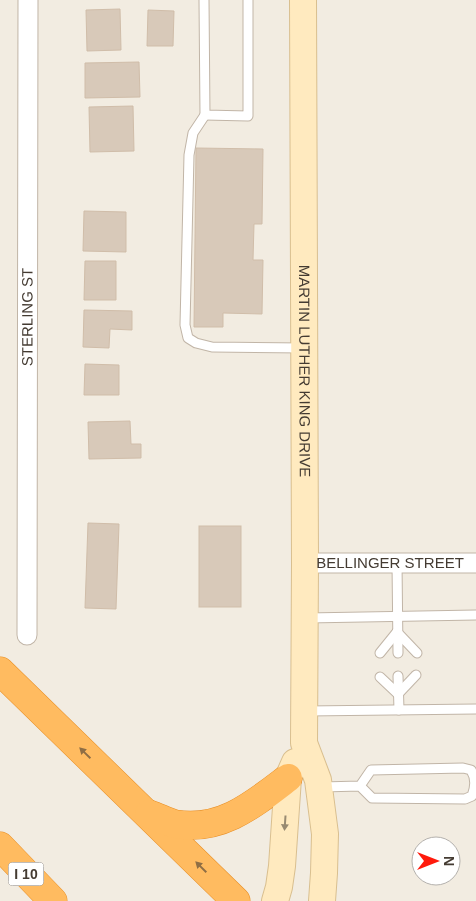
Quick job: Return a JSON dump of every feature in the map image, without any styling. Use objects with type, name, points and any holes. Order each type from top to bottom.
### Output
[{"type":"highway","points":[[0,671],[236,901]]},
{"type":"highway","points":[[146,812],[174,823],[199,825],[222,820],[242,812],[288,778]]},
{"type":"highway","name":"I 10","points":[[0,846],[53,901]]},
{"type":"main road","name":"MARTIN LUTHER KING DRIVE","points":[[303,0],[304,743],[318,780],[325,834],[322,901]]},
{"type":"main road","name":"MARTIN LUTHER KING DRIVE","points":[[275,901],[282,866],[288,778],[304,743]]},
{"type":"street","name":"STERLING ST","points":[[27,635],[28,0]]},
{"type":"street","name":"BELLINGER STREET","points":[[305,563],[476,563]]},
{"type":"lane","points":[[204,0],[205,115],[193,134],[188,155],[185,325],[188,338],[196,343],[212,347],[304,348]]},
{"type":"lane","points":[[205,115],[248,116],[248,0]]},
{"type":"lane","points":[[397,563],[398,653]]},
{"type":"lane","points":[[305,618],[476,615]]},
{"type":"lane","points":[[397,632],[417,653]]},
{"type":"lane","points":[[380,653],[397,632]]},
{"type":"lane","points":[[398,676],[399,710]]},
{"type":"lane","points":[[398,694],[416,676]]},
{"type":"lane","points":[[380,677],[398,694]]},
{"type":"lane","points":[[304,711],[476,709]]},
{"type":"lane","points":[[319,787],[360,786],[372,798],[465,799],[472,796],[476,787],[476,776],[472,770],[463,768],[371,770],[360,786]]},
{"type":"building","points":[[120,9],[121,50],[87,51],[86,10]]},
{"type":"building","points":[[148,10],[174,11],[173,46],[147,46]]},
{"type":"building","points":[[139,62],[140,97],[85,98],[85,63]]},
{"type":"building","points":[[133,106],[134,151],[90,152],[89,107]]},
{"type":"building","points":[[196,148],[263,149],[262,224],[254,224],[253,260],[263,260],[262,314],[223,313],[223,327],[194,327]]},
{"type":"building","points":[[84,211],[126,212],[126,252],[83,251]]},
{"type":"building","points":[[85,261],[116,261],[116,300],[84,300]]},
{"type":"building","points":[[84,310],[132,311],[132,330],[110,329],[109,348],[83,347]]},
{"type":"building","points":[[85,364],[119,365],[119,395],[84,395]]},
{"type":"building","points":[[130,421],[131,444],[141,444],[141,458],[89,459],[88,422]]},
{"type":"building","points":[[88,523],[119,524],[116,609],[85,608]]},
{"type":"building","points":[[199,526],[241,526],[241,607],[199,607]]}]
